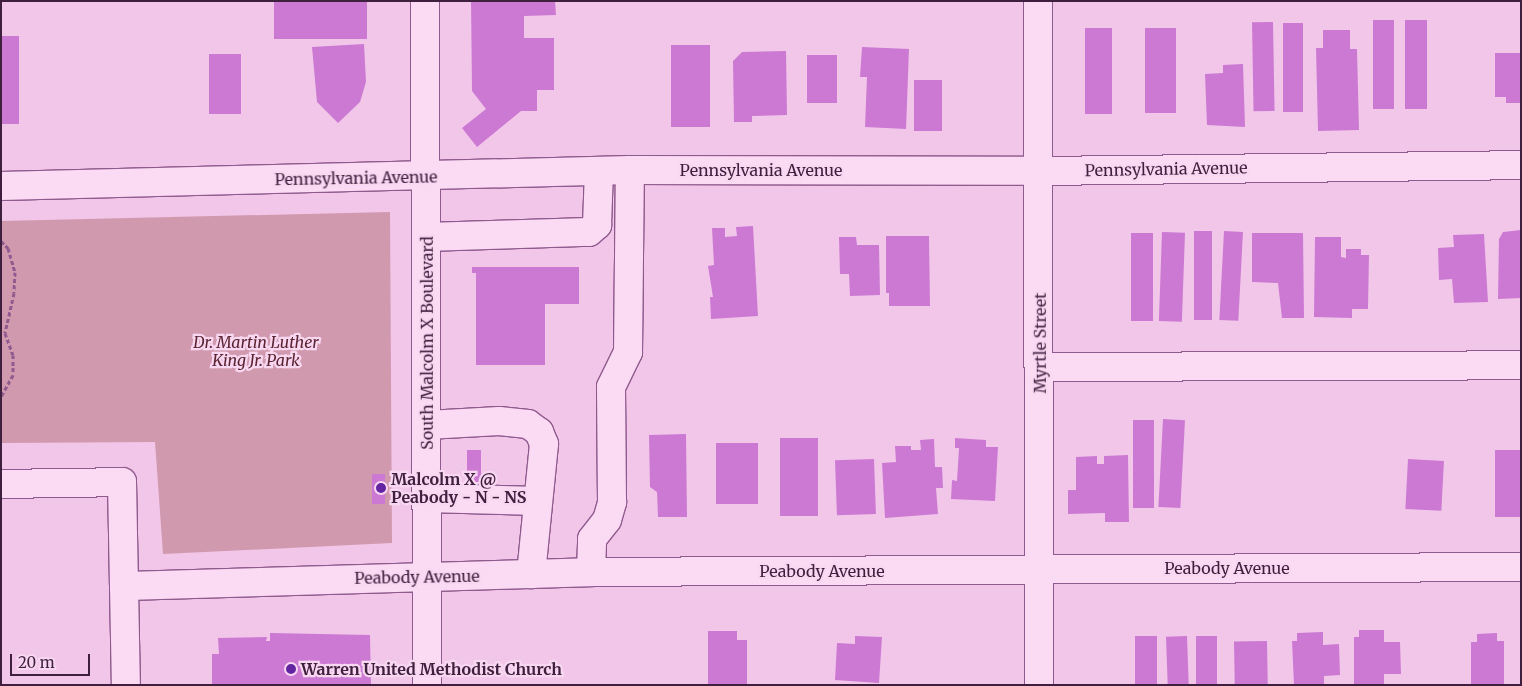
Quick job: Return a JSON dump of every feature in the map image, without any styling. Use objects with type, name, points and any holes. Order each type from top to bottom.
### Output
[{"type":"street","name":"South Malcolm X Boulevard","points":[[425,1],[427,685]]},
{"type":"street","name":"Myrtle Street","points":[[1038,1],[1040,171],[1039,685]]},
{"type":"street","name":"Pennsylvania Avenue","points":[[1,186],[426,177],[630,170],[1040,171],[1521,165]]},
{"type":"street","points":[[591,572],[592,539],[606,520],[612,502],[610,387],[628,352],[630,170]]},
{"type":"street","points":[[426,237],[589,232],[597,225],[599,171]]},
{"type":"street","points":[[1040,367],[1521,365]]},
{"type":"street","points":[[427,425],[499,420],[528,424],[539,432],[544,444],[531,574]]},
{"type":"street","points":[[1,484],[122,482],[126,685]]},
{"type":"street","points":[[427,498],[538,501]]},
{"type":"street","name":"Peabody Avenue","points":[[124,586],[591,572],[1521,567]]},
{"type":"path","points":[[1,241],[8,248],[15,272],[14,293],[5,333],[14,355],[13,375],[1,396]]},
{"type":"green space","name":"Dr. Martin Luther King Jr. Park","points":[[390,212],[392,543],[163,554],[155,442],[1,443],[1,221]]},
{"type":"building","points":[[274,1],[367,1],[367,39],[274,39]]},
{"type":"building","points":[[471,1],[555,1],[556,15],[524,16],[524,38],[554,38],[554,90],[537,90],[537,111],[521,111],[477,147],[462,128],[486,109],[472,91]]},
{"type":"building","points":[[1373,20],[1394,20],[1394,109],[1373,109]]},
{"type":"building","points":[[1405,20],[1427,20],[1427,109],[1405,109]]},
{"type":"building","points":[[1252,22],[1273,22],[1275,111],[1254,111]]},
{"type":"building","points":[[1283,23],[1303,23],[1303,112],[1283,112]]},
{"type":"building","points":[[1085,28],[1112,28],[1112,114],[1085,114]]},
{"type":"building","points":[[1145,28],[1176,28],[1176,113],[1145,113]]},
{"type":"building","points":[[1323,30],[1350,30],[1350,49],[1357,49],[1359,130],[1318,131],[1316,48],[1323,48]]},
{"type":"building","points":[[1,36],[19,36],[19,124],[1,124]]},
{"type":"building","points":[[364,44],[366,82],[360,102],[338,123],[317,102],[312,47]]},
{"type":"building","points":[[671,45],[710,45],[710,127],[671,127]]},
{"type":"building","points":[[862,47],[909,49],[906,129],[865,127],[867,77],[860,77]]},
{"type":"building","points":[[786,51],[787,115],[752,116],[752,122],[734,122],[733,61],[742,52]]},
{"type":"building","points":[[1495,53],[1521,53],[1521,103],[1506,103],[1506,97],[1495,97]]},
{"type":"building","points":[[209,54],[241,54],[241,114],[209,114]]},
{"type":"building","points":[[807,55],[837,55],[837,103],[807,103]]},
{"type":"building","points":[[1243,64],[1245,127],[1207,125],[1205,74],[1223,73],[1223,65]]},
{"type":"building","points":[[914,80],[942,80],[942,131],[914,131]]},
{"type":"building","points":[[753,226],[758,316],[711,319],[710,297],[713,297],[708,266],[714,265],[712,228],[725,228],[725,237],[737,236],[736,227]]},
{"type":"building","points":[[1521,230],[1521,298],[1498,299],[1499,239],[1503,232]]},
{"type":"building","points":[[1194,231],[1212,231],[1212,320],[1194,320]]},
{"type":"building","points":[[1224,231],[1243,232],[1238,321],[1219,320]]},
{"type":"building","points":[[1162,232],[1185,233],[1182,322],[1159,321]]},
{"type":"building","points":[[1131,233],[1153,233],[1153,321],[1131,321]]},
{"type":"building","points":[[1252,233],[1303,233],[1304,318],[1282,318],[1278,283],[1252,282]]},
{"type":"building","points":[[1484,234],[1488,302],[1454,303],[1452,279],[1439,280],[1438,248],[1454,247],[1453,235]]},
{"type":"building","points":[[886,236],[929,236],[930,306],[889,306],[889,293],[886,293]]},
{"type":"building","points":[[839,237],[856,237],[857,245],[879,245],[880,295],[850,296],[849,274],[840,274]]},
{"type":"building","points":[[1315,237],[1341,237],[1341,257],[1346,258],[1346,249],[1361,249],[1361,255],[1369,255],[1368,309],[1352,309],[1352,318],[1314,317]]},
{"type":"building","points":[[472,267],[579,267],[579,304],[545,304],[545,365],[476,365],[476,273],[472,273]]},
{"type":"building","points":[[1163,419],[1185,420],[1180,508],[1158,507]]},
{"type":"building","points":[[1133,420],[1154,420],[1154,508],[1133,508]]},
{"type":"building","points":[[686,434],[687,517],[658,517],[657,492],[650,487],[649,435]]},
{"type":"building","points":[[780,438],[818,438],[818,516],[780,516]]},
{"type":"building","points":[[955,438],[986,440],[986,447],[998,447],[995,501],[951,499],[952,480],[957,481],[959,448],[955,448]]},
{"type":"building","points":[[934,439],[935,467],[942,467],[943,488],[936,488],[938,514],[885,518],[882,463],[896,462],[895,446],[911,446],[911,450],[921,450],[920,440]]},
{"type":"building","points":[[716,443],[758,443],[758,504],[716,504]]},
{"type":"building","points":[[467,450],[481,450],[481,482],[467,482]]},
{"type":"building","points":[[1495,450],[1521,450],[1521,517],[1495,517]]},
{"type":"building","points":[[1128,455],[1129,522],[1105,522],[1105,513],[1068,514],[1068,490],[1076,490],[1076,457],[1097,456],[1097,464],[1104,464],[1104,456]]},
{"type":"building","points":[[874,459],[876,514],[837,515],[835,460]]},
{"type":"building","points":[[1408,459],[1444,461],[1441,511],[1405,509]]},
{"type":"building","points":[[372,474],[385,474],[385,504],[372,504]]},
{"type":"building","points":[[1359,630],[1384,630],[1384,642],[1400,642],[1401,674],[1384,674],[1384,685],[1354,685],[1354,637],[1359,637]]},
{"type":"building","points":[[708,631],[737,631],[737,640],[747,640],[747,685],[708,685]]},
{"type":"building","points":[[1323,632],[1323,645],[1339,644],[1340,675],[1324,676],[1324,685],[1294,685],[1292,641],[1297,641],[1297,633]]},
{"type":"building","name":"Warren United Methodist Church","points":[[270,633],[370,635],[371,685],[212,685],[212,654],[219,654],[218,638],[267,637],[266,641],[270,641]]},
{"type":"building","points":[[1497,633],[1497,641],[1504,641],[1504,685],[1471,685],[1471,642],[1477,642],[1477,634]]},
{"type":"building","points":[[855,636],[882,637],[879,683],[835,680],[837,643],[855,644]]},
{"type":"building","points":[[1135,636],[1157,636],[1157,685],[1135,685]]},
{"type":"building","points":[[1187,636],[1189,685],[1168,685],[1166,637]]},
{"type":"building","points":[[1196,636],[1217,636],[1217,685],[1196,685]]},
{"type":"building","points":[[1267,641],[1268,685],[1235,685],[1234,642]]},
{"type":"place","name":"Malcolm X @ Peabody - N - NS","points":[[381,488]]},
{"type":"place","name":"Warren United Methodist Church","points":[[291,669]]}]
